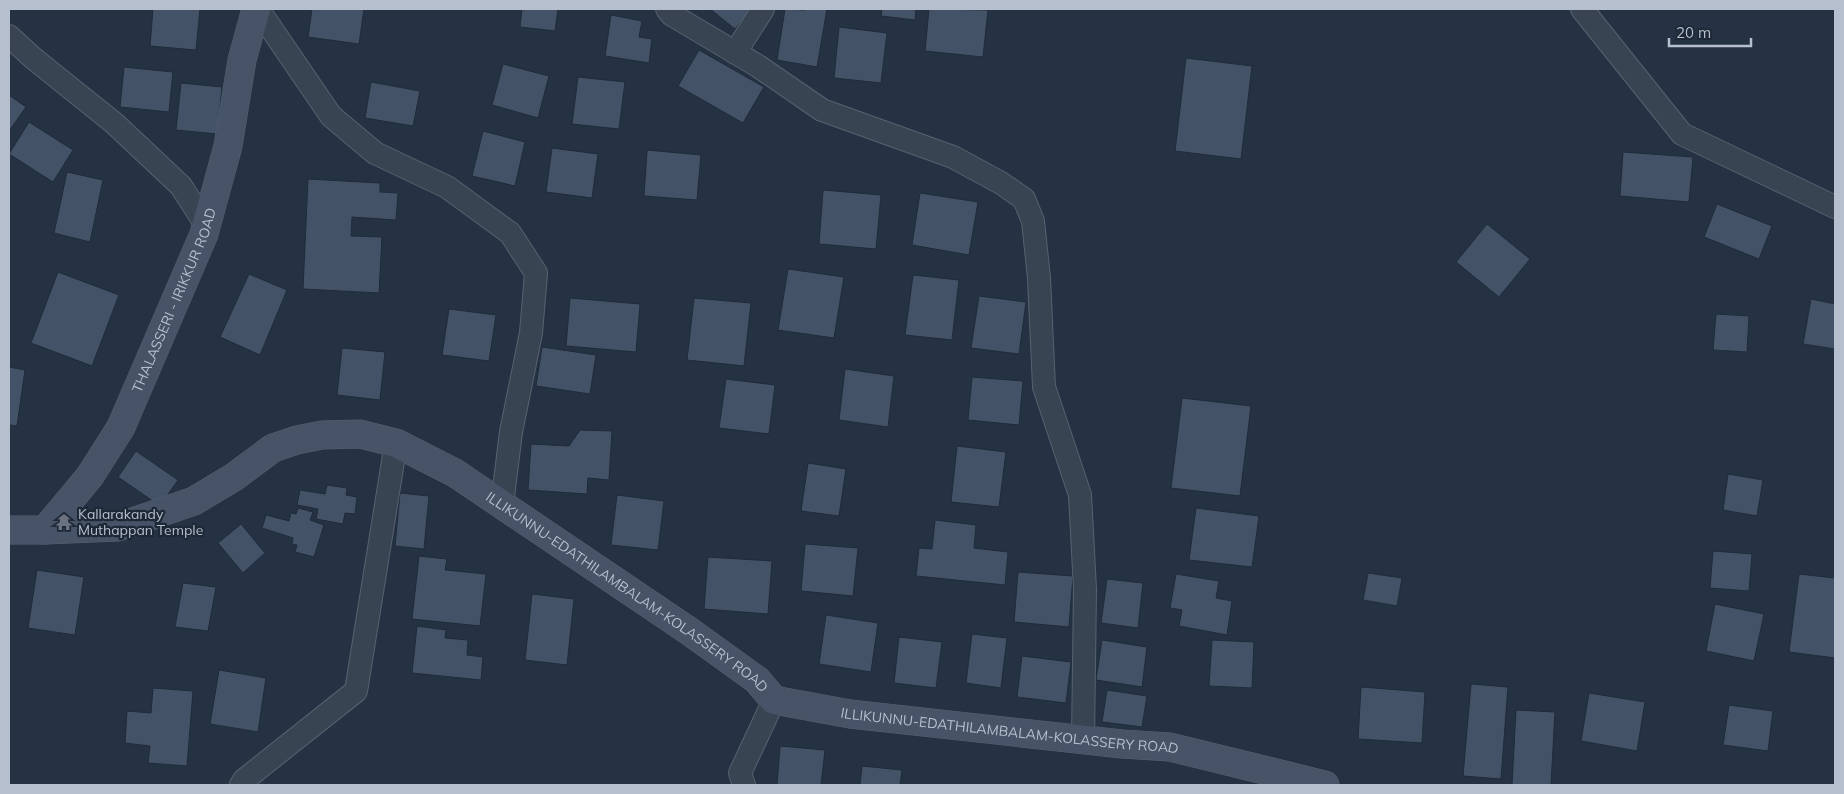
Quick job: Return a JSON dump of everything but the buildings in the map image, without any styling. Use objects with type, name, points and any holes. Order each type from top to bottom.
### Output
[{"type":"main road","name":"THALASSERI - IRIKKUR ROAD","points":[[45,530],[90,476],[121,427],[193,259],[206,226],[228,146],[242,60],[257,9]]},
{"type":"main road","name":"ILLIKUNNU-EDATHILAMBALAM-KOLASSERY ROAD","points":[[45,530],[118,527],[194,501],[234,477],[273,448],[297,440],[322,435],[360,434],[396,444],[455,473],[689,631],[757,680],[774,700],[850,714],[1170,747],[1325,785]]},
{"type":"main road","points":[[9,530],[45,530]]},
{"type":"street","points":[[257,9],[331,116],[375,153],[447,187],[510,234],[536,273],[531,333],[511,432],[502,505]]},
{"type":"street","points":[[667,9],[672,15],[735,53],[822,110],[953,157],[1001,183],[1024,199],[1033,221],[1039,278],[1044,387],[1080,495],[1085,589],[1083,739]]},
{"type":"street","points":[[735,53],[763,9]]},
{"type":"street","points":[[1582,9],[1682,134],[1835,207]]},
{"type":"street","points":[[9,36],[33,58],[114,123],[181,186],[206,226]]},
{"type":"street","points":[[240,785],[356,691],[396,444]]},
{"type":"street","points":[[744,785],[740,774],[774,700]]},
{"type":"place","name":"Kallarakandy Muthappan Temple","points":[[64,522]]}]
